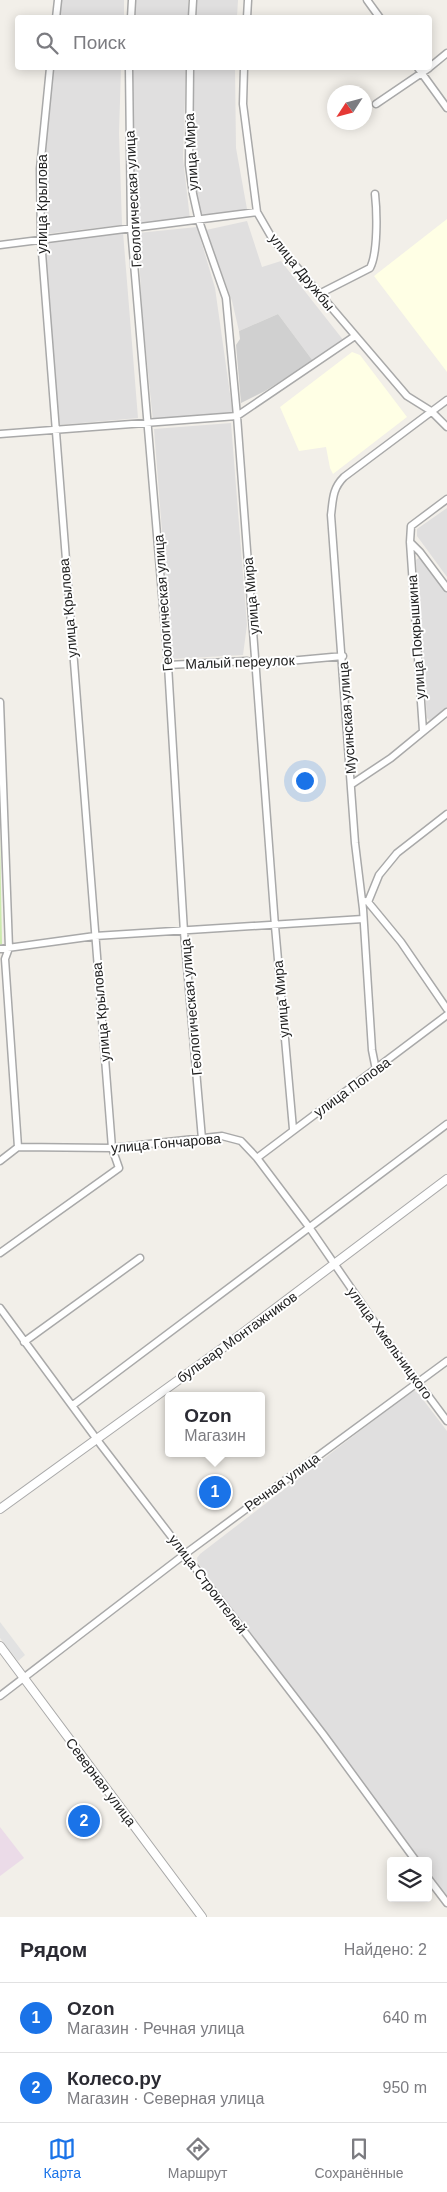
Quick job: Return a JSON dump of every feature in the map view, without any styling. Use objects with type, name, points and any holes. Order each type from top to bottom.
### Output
[{"type":"street","points":[[56,15],[58,0]]},
{"type":"street","points":[[131,15],[132,0]]},
{"type":"street","points":[[192,15],[193,0]]},
{"type":"street","points":[[247,15],[248,0]]},
{"type":"street","points":[[368,0],[378,15]]},
{"type":"street","points":[[432,65],[447,54]]},
{"type":"street","name":"улица Крылова","points":[[0,1254],[119,1168],[112,1148],[54,431],[41,240],[40,169],[50,70]]},
{"type":"street","name":"Геологическая улица","points":[[129,70],[131,228],[168,665],[184,932],[202,1139]]},
{"type":"street","name":"улица Мира","points":[[190,70],[189,165],[199,221],[214,258],[226,298],[238,416],[275,926],[293,1129]]},
{"type":"street","name":"улица Дружбы","points":[[244,70],[243,104],[257,212],[272,238],[407,396],[431,411],[447,427]]},
{"type":"street","points":[[376,104],[420,70],[447,108]]},
{"type":"street","points":[[319,294],[370,268],[374,260],[378,213],[374,194]]},
{"type":"street","points":[[0,245],[199,221],[257,212]]},
{"type":"street","points":[[0,434],[238,416],[355,336]]},
{"type":"street","name":"Мусинская улица","points":[[376,1070],[372,1050],[363,919],[365,901],[355,843],[331,515],[333,493],[336,484],[344,477],[447,400]]},
{"type":"street","name":"улица Покрышкина","points":[[423,731],[410,542],[411,526],[447,499]]},
{"type":"street","name":"улица Покрышкина","points":[[410,542],[420,552],[447,588]]},
{"type":"street","name":"Малый переулок","points":[[168,665],[247,660],[256,664],[342,656]]},
{"type":"street","points":[[0,702],[9,948],[5,959],[18,1147],[0,1161]]},
{"type":"street","points":[[352,784],[391,758],[447,712]]},
{"type":"street","points":[[447,814],[397,853],[379,875],[365,901],[401,942],[447,1009]]},
{"type":"street","points":[[0,949],[95,936],[184,932],[363,919]]},
{"type":"street","name":"улица Попова","points":[[257,1158],[293,1129],[376,1070],[447,1015]]},
{"type":"street","points":[[73,1405],[447,1124]]},
{"type":"street","name":"улица Гончарова","points":[[18,1147],[112,1148],[222,1136],[241,1141],[257,1158],[310,1227],[335,1264]]},
{"type":"street","name":"бульвар Монтажников","points":[[0,1509],[335,1264],[447,1179]]},
{"type":"street","points":[[24,1342],[140,1258]]},
{"type":"street","name":"улица Хмельницкого","points":[[335,1264],[447,1421]]},
{"type":"street","name":"улица Строителей","points":[[0,1308],[97,1439],[323,1734],[413,1857]]},
{"type":"street","name":"Речная улица","points":[[0,1696],[185,1554],[447,1361]]},
{"type":"street","name":"Северная улица","points":[[0,1646],[202,1917]]},
{"type":"street","points":[[432,1883],[447,1902]]},
{"type":"shaded area","points":[[62,0],[124,0],[124,15],[60,15]]},
{"type":"shaded area","points":[[136,0],[188,0],[188,15],[135,15]]},
{"type":"shaded area","points":[[196,0],[238,0],[237,15],[195,15]]},
{"type":"shaded area","points":[[54,70],[121,70],[119,133],[122,225],[45,234],[43,172]]},
{"type":"shaded area","points":[[132,70],[186,70],[183,158],[190,219],[136,224]]},
{"type":"shaded area","points":[[193,70],[235,70],[236,148],[247,209],[202,217],[195,189],[192,133]]},
{"type":"shaded area","points":[[447,219],[447,372],[374,276]]},
{"type":"shaded area","points":[[247,221],[262,267],[281,261],[344,341],[313,361],[278,314],[239,331],[232,301],[206,230]]},
{"type":"shaded area","points":[[197,227],[215,288],[233,415],[153,421],[142,313],[138,233]]},
{"type":"shaded area","points":[[123,232],[138,418],[59,425],[45,243]]},
{"type":"shaded area","points":[[278,314],[313,361],[265,391],[241,403],[236,345],[240,339],[239,331]]},
{"type":"shaded area","points":[[352,352],[360,355],[407,417],[333,474],[326,447],[299,451],[280,407]]},
{"type":"shaded area","points":[[231,423],[247,625],[243,655],[172,659],[154,429]]},
{"type":"shaded area","points":[[447,508],[447,577],[417,536],[417,529]]},
{"type":"shaded area","points":[[421,556],[447,592],[447,711],[432,723],[427,718],[416,560]]},
{"type":"shaded area","points":[[413,1390],[418,1393],[447,1431],[447,1898],[432,1878],[432,1857],[416,1857],[198,1563],[197,1558]]},
{"type":"shaded area","points":[[0,1622],[25,1655],[18,1661],[0,1638]]},
{"type":"shaded area","points":[[0,1827],[24,1858],[0,1876]]},
{"type":"green space","points":[[0,833],[2,944],[0,945]]},
{"type":"place","name":"Ozon","points":[[215,1492]]},
{"type":"place","name":"Колесо.ру","points":[[84,1821]]}]
